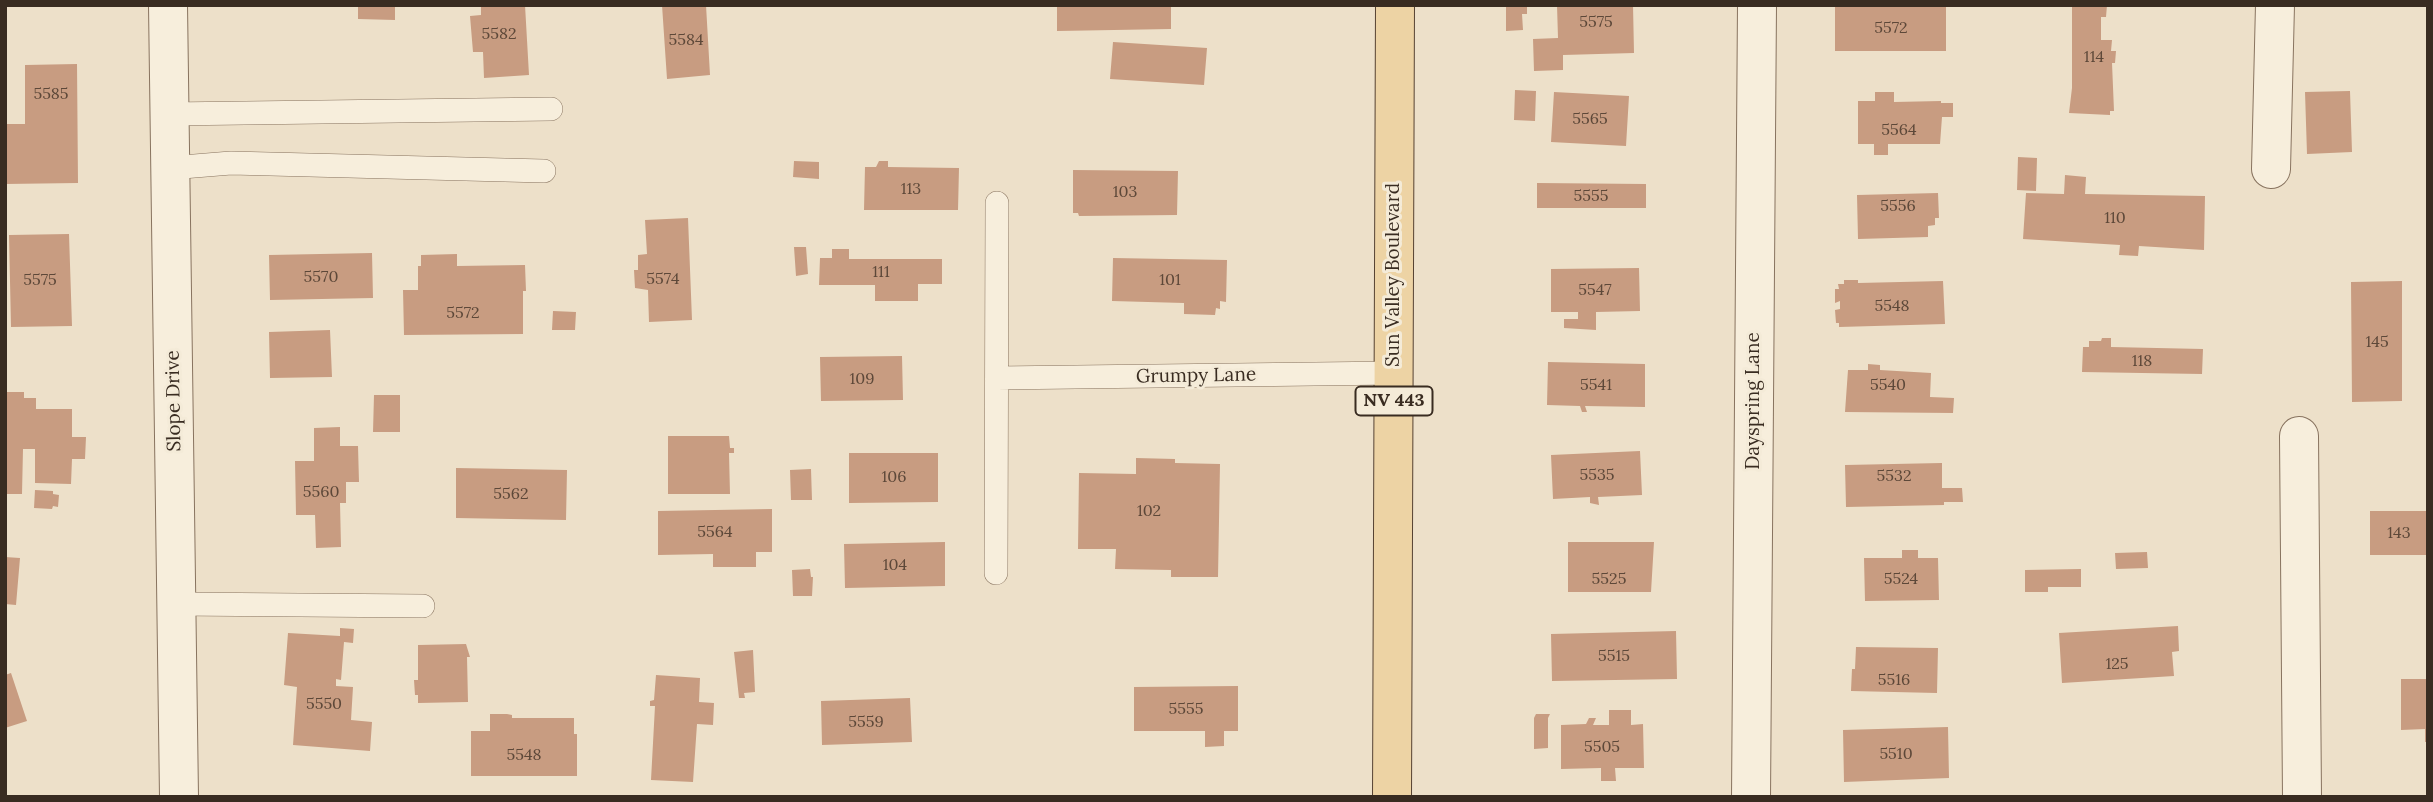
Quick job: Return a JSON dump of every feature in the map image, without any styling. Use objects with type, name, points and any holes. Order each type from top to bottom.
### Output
[{"type":"main road","name":"Sun Valley Boulevard","points":[[1392,797],[1395,5]]},
{"type":"street","name":"Slope Drive","points":[[168,5],[179,797]]},
{"type":"street","name":"Dayspring Lane","points":[[1751,797],[1757,5]]},
{"type":"street","points":[[2271,169],[2275,5]]},
{"type":"street","points":[[2299,436],[2302,797]]},
{"type":"lane","points":[[169,114],[551,110]]},
{"type":"lane","points":[[170,168],[231,163],[544,171]]},
{"type":"lane","points":[[996,573],[997,203]]},
{"type":"lane","name":"Grumpy Lane","points":[[997,378],[1394,373]]},
{"type":"lane","points":[[177,604],[423,606]]},
{"type":"building","points":[[358,5],[395,5],[395,20],[358,19]]},
{"type":"building","points":[[481,5],[525,5],[529,75],[484,78],[483,52],[473,52],[470,16],[481,15]]},
{"type":"building","points":[[662,5],[706,5],[710,75],[667,79]]},
{"type":"building","points":[[1057,5],[1171,5],[1171,29],[1057,31]]},
{"type":"building","points":[[1506,5],[1527,5],[1527,14],[1522,14],[1523,30],[1506,31]]},
{"type":"building","points":[[1557,5],[1633,5],[1634,53],[1563,55],[1563,70],[1534,71],[1533,39],[1558,38]]},
{"type":"building","points":[[1835,5],[1946,5],[1946,51],[1835,51]]},
{"type":"building","points":[[2072,5],[2107,5],[2106,17],[2101,17],[2101,40],[2112,40],[2111,51],[2116,51],[2115,63],[2112,63],[2114,111],[2110,111],[2110,115],[2069,113],[2072,88]]},
{"type":"building","points":[[1113,42],[1207,48],[1204,85],[1110,79]]},
{"type":"building","points":[[77,64],[78,183],[5,184],[5,124],[25,124],[25,65]]},
{"type":"building","points":[[1515,90],[1536,91],[1535,121],[1514,120]]},
{"type":"building","points":[[2350,91],[2352,152],[2307,154],[2305,92]]},
{"type":"building","points":[[1554,92],[1629,96],[1626,146],[1551,142]]},
{"type":"building","points":[[1875,92],[1894,92],[1894,102],[1953,103],[1953,117],[1942,117],[1940,144],[1888,144],[1888,155],[1874,155],[1874,144],[1858,144],[1858,101],[1875,101]]},
{"type":"building","points":[[2018,157],[2037,158],[2036,191],[2017,190]]},
{"type":"building","points":[[794,161],[819,162],[819,179],[793,177]]},
{"type":"building","points":[[879,161],[888,161],[888,167],[959,168],[958,210],[864,210],[865,167],[876,167]]},
{"type":"building","points":[[1073,170],[1178,171],[1177,215],[1079,216],[1078,213],[1073,213]]},
{"type":"building","points":[[2065,175],[2086,177],[2085,194],[2205,196],[2204,250],[2139,246],[2138,256],[2119,255],[2120,245],[2023,239],[2026,193],[2064,194]]},
{"type":"building","points":[[1537,183],[1646,184],[1646,208],[1537,208]]},
{"type":"building","points":[[1938,193],[1939,218],[1935,218],[1935,225],[1928,226],[1928,237],[1858,239],[1857,195]]},
{"type":"building","points":[[688,218],[692,320],[649,322],[648,290],[635,288],[634,270],[638,270],[638,255],[647,254],[645,220]]},
{"type":"building","points":[[69,234],[72,326],[11,327],[9,235]]},
{"type":"building","points":[[794,247],[806,247],[808,274],[796,276]]},
{"type":"building","points":[[832,249],[849,249],[849,259],[942,259],[942,284],[918,284],[918,301],[875,301],[875,285],[819,285],[820,258],[832,258]]},
{"type":"building","points":[[372,253],[373,298],[270,300],[269,255]]},
{"type":"building","points":[[457,254],[457,266],[525,265],[523,334],[404,335],[403,290],[418,290],[421,255]]},
{"type":"building","points":[[1113,258],[1227,260],[1226,302],[1220,301],[1220,309],[1216,308],[1215,315],[1184,314],[1184,303],[1112,301]]},
{"type":"building","points":[[1639,268],[1640,311],[1596,312],[1596,330],[1564,328],[1564,319],[1578,319],[1578,312],[1551,312],[1551,269]]},
{"type":"building","points":[[1844,280],[1858,280],[1858,283],[1943,281],[1945,324],[1839,327],[1835,310],[1840,309],[1840,301],[1835,303],[1835,289],[1839,289],[1838,284],[1844,284]]},
{"type":"building","points":[[2402,281],[2402,401],[2352,402],[2351,282]]},
{"type":"building","points":[[553,311],[576,312],[575,330],[552,330]]},
{"type":"building","points":[[330,330],[332,377],[270,378],[269,332]]},
{"type":"building","points":[[2102,338],[2111,338],[2111,347],[2203,349],[2202,374],[2082,372],[2083,347],[2089,347],[2089,341],[2101,341]]},
{"type":"building","points":[[902,356],[903,400],[821,401],[820,357]]},
{"type":"building","points":[[1548,362],[1645,364],[1645,407],[1585,406],[1587,412],[1582,412],[1580,406],[1547,405]]},
{"type":"building","points":[[1868,364],[1880,365],[1880,370],[1931,373],[1930,397],[1954,398],[1953,413],[1845,412],[1848,370],[1868,370]]},
{"type":"building","points":[[5,392],[24,392],[24,398],[36,398],[36,409],[72,409],[72,437],[86,437],[85,459],[72,459],[71,484],[35,483],[35,449],[23,449],[22,494],[5,494]]},
{"type":"building","points":[[374,395],[400,395],[400,432],[373,432]]},
{"type":"building","points":[[340,427],[340,446],[358,446],[359,482],[346,482],[346,503],[340,503],[341,547],[316,548],[315,515],[296,515],[295,461],[314,461],[314,428]]},
{"type":"building","points":[[668,436],[729,436],[730,448],[734,448],[734,453],[729,453],[730,494],[668,494]]},
{"type":"building","points":[[1640,451],[1642,495],[1598,497],[1599,505],[1590,503],[1590,497],[1553,499],[1551,455]]},
{"type":"building","points":[[849,453],[938,453],[938,502],[849,503]]},
{"type":"building","points":[[1136,458],[1175,459],[1175,463],[1220,464],[1218,577],[1171,577],[1171,570],[1115,569],[1116,549],[1078,549],[1079,473],[1136,474]]},
{"type":"building","points":[[1942,463],[1942,488],[1962,488],[1963,502],[1944,502],[1944,505],[1846,507],[1845,465]]},
{"type":"building","points":[[456,468],[567,470],[566,520],[456,518]]},
{"type":"building","points":[[811,469],[812,500],[791,500],[790,470]]},
{"type":"building","points":[[35,490],[53,491],[53,494],[59,495],[58,507],[34,508]]},
{"type":"building","points":[[772,509],[772,552],[756,552],[756,567],[713,567],[713,554],[658,555],[658,511]]},
{"type":"building","points":[[2370,511],[2428,511],[2428,555],[2370,555]]},
{"type":"building","points":[[945,542],[945,586],[845,588],[844,544]]},
{"type":"building","points":[[1568,542],[1654,542],[1651,592],[1568,592]]},
{"type":"building","points":[[1902,550],[1918,550],[1918,558],[1938,558],[1939,600],[1865,601],[1864,558],[1902,558]]},
{"type":"building","points":[[2147,552],[2148,568],[2116,569],[2115,553]]},
{"type":"building","points":[[5,557],[20,558],[16,605],[5,604]]},
{"type":"building","points":[[810,569],[813,577],[812,596],[793,596],[792,570]]},
{"type":"building","points":[[2081,569],[2081,587],[2048,587],[2048,592],[2025,592],[2025,570]]},
{"type":"building","points":[[2178,626],[2179,651],[2172,652],[2174,676],[2062,683],[2059,633]]},
{"type":"building","points":[[340,628],[354,629],[353,643],[344,642],[341,680],[336,679],[336,686],[353,687],[351,720],[372,722],[370,751],[293,745],[297,687],[284,685],[288,633],[340,636]]},
{"type":"building","points":[[1676,631],[1677,679],[1552,681],[1551,634]]},
{"type":"building","points":[[466,644],[470,657],[467,657],[468,702],[418,703],[414,680],[418,680],[418,645]]},
{"type":"building","points":[[1856,647],[1938,648],[1937,693],[1851,691]]},
{"type":"building","points":[[753,650],[755,692],[744,693],[745,698],[739,698],[734,652]]},
{"type":"building","points":[[11,673],[27,721],[5,728],[5,675]]},
{"type":"building","points":[[656,675],[700,678],[699,702],[714,703],[713,725],[697,724],[693,782],[651,780],[655,706],[650,706],[650,701],[654,700]]},
{"type":"building","points":[[2401,679],[2428,679],[2428,742],[2425,742],[2425,729],[2401,730]]},
{"type":"building","points":[[1238,686],[1238,731],[1224,731],[1224,746],[1205,747],[1205,731],[1134,731],[1134,687]]},
{"type":"building","points":[[910,698],[912,742],[822,745],[821,701]]},
{"type":"building","points":[[1609,710],[1631,710],[1631,725],[1643,724],[1644,768],[1615,768],[1616,781],[1601,781],[1601,768],[1561,769],[1561,725],[1586,724],[1589,718],[1596,718],[1593,725],[1609,725]]},
{"type":"building","points":[[490,714],[507,714],[512,715],[512,718],[574,718],[574,734],[577,734],[577,776],[471,776],[471,731],[490,731]]},
{"type":"building","points":[[1536,714],[1550,714],[1548,748],[1534,749]]},
{"type":"building","points":[[1948,727],[1949,778],[1844,782],[1843,730]]}]
